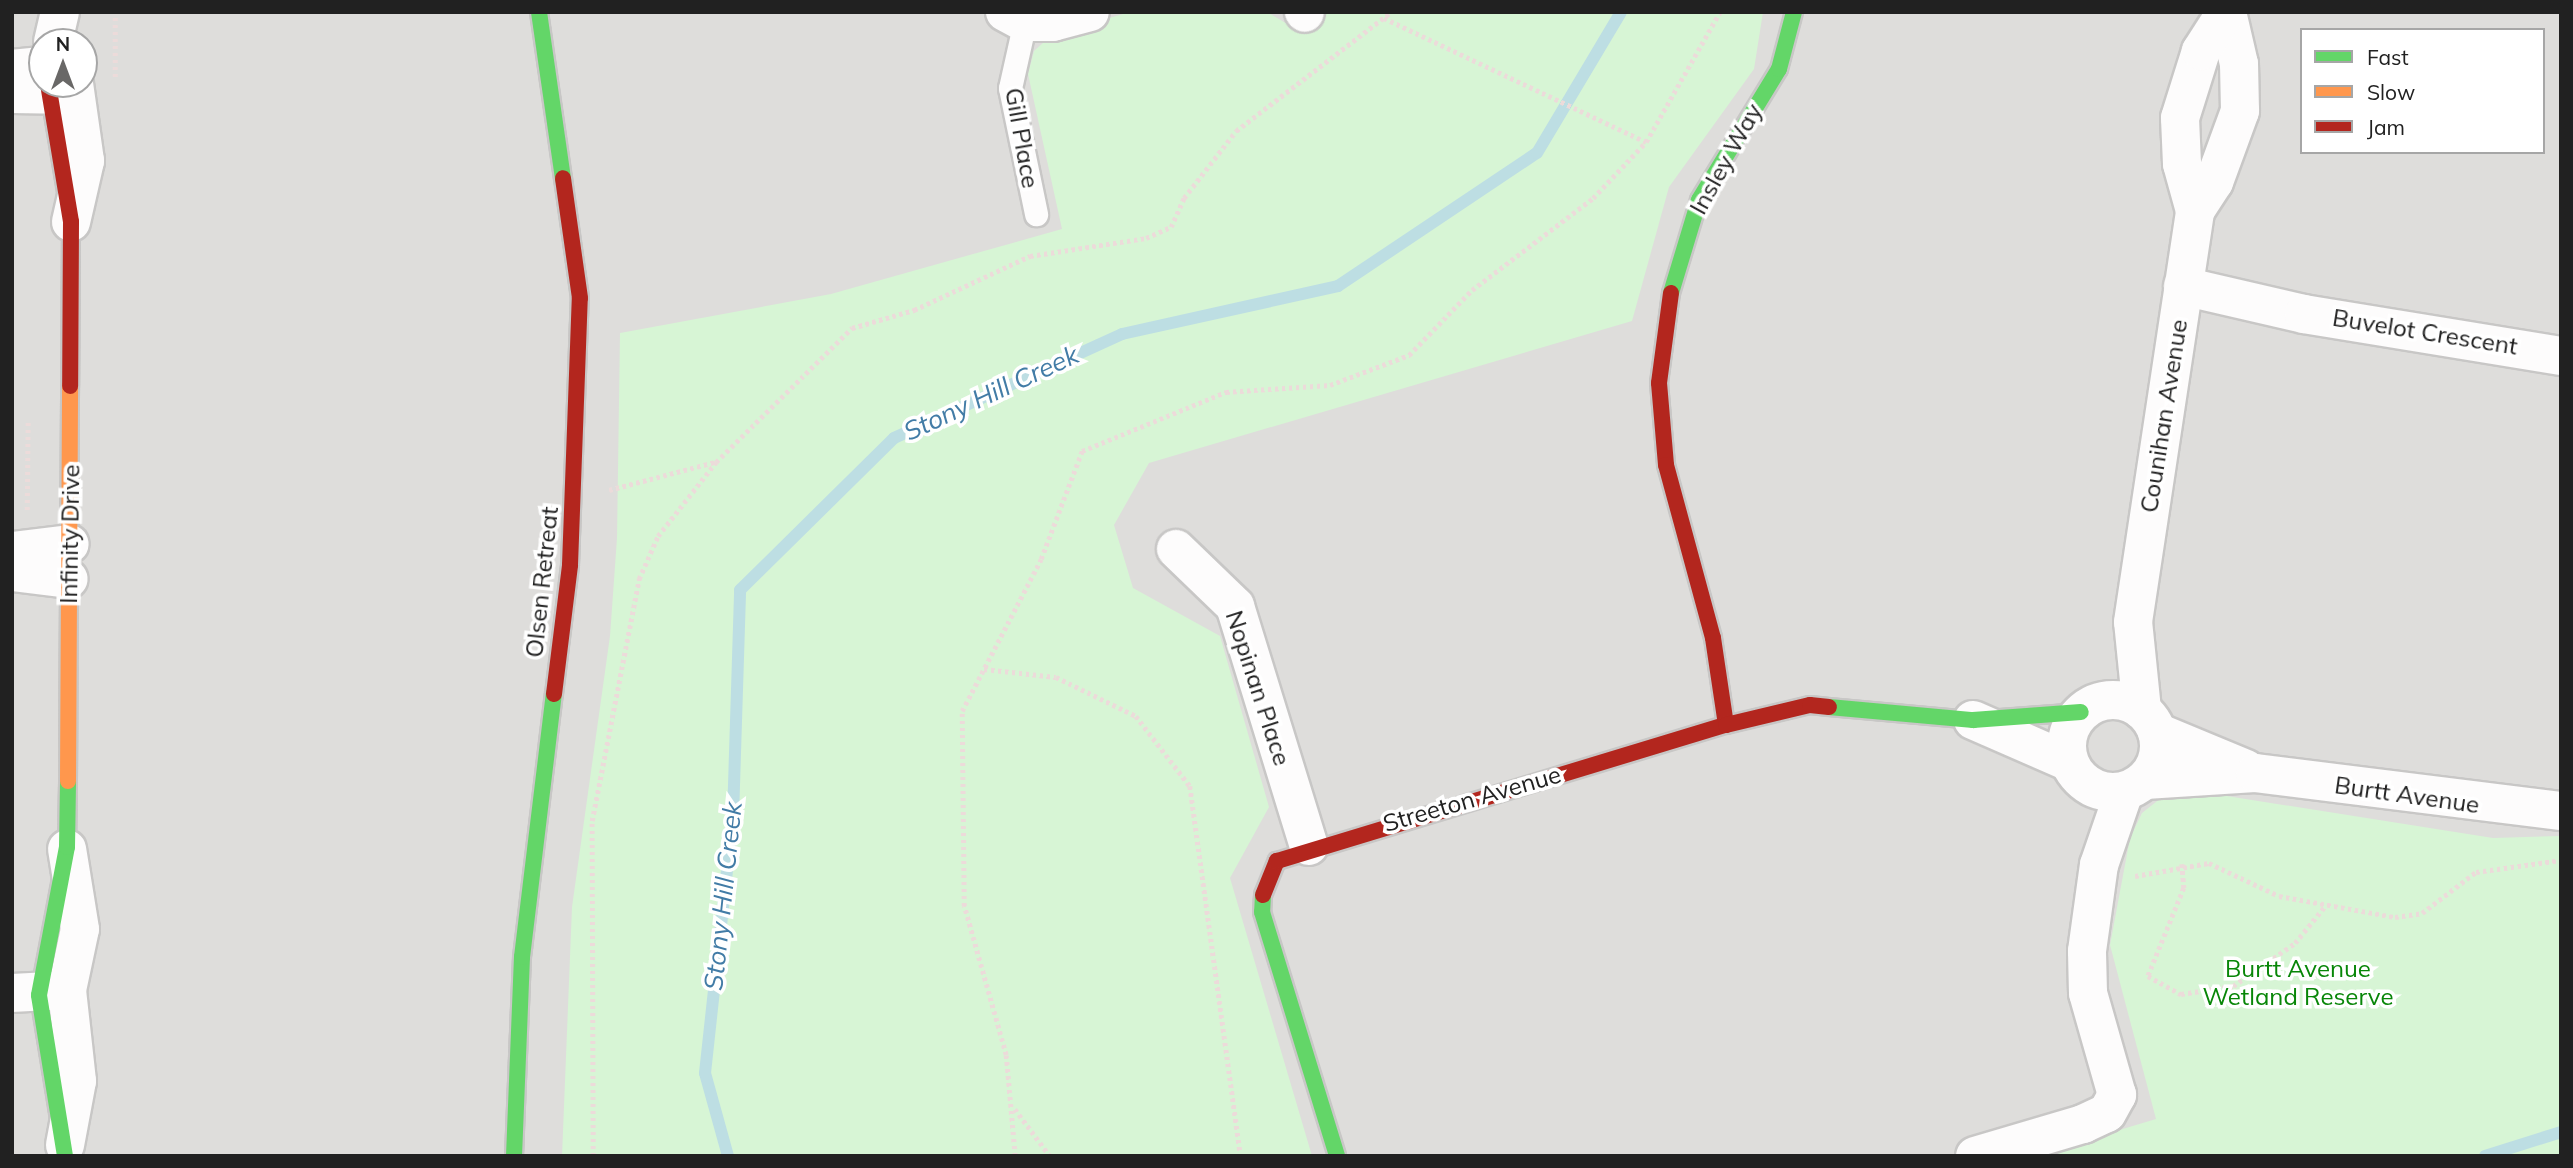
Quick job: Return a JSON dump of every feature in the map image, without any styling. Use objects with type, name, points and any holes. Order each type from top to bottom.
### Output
[{"type":"street","name":"Olsen Retreat","points":[[514,1156],[522,957],[573,495],[580,298],[539,12]]},
{"type":"street","name":"Gill Place","points":[[1019,15],[1090,12]]},
{"type":"street","name":"Insley Way","points":[[1737,722],[1666,465],[1659,383],[1663,318],[1699,200],[1779,69],[1794,12]]},
{"type":"street","name":"Counihan Avenue","points":[[2194,211],[2214,182],[2240,111],[2239,64],[2226,12]]},
{"type":"street","name":"Counihan Avenue","points":[[2150,721],[2133,622],[2194,211],[2182,164],[2180,118],[2201,51],[2226,12]]},
{"type":"street","points":[[12,69],[28,76]]},
{"type":"street","name":"Infinity Drive","points":[[56,98],[85,161],[71,222],[67,847],[80,929],[39,1005],[77,1081],[65,1150]]},
{"type":"street","name":"Buvelot Crescent","points":[[2182,296],[2556,352]]},
{"type":"street","name":"Nopinan Place","points":[[1177,549],[1235,606],[1309,846]]},
{"type":"street","points":[[17,557],[70,562]]},
{"type":"street","name":"Counihan Avenue","points":[[2086,709],[2133,622]]},
{"type":"street","points":[[1975,1156],[2083,1124],[2107,1113],[2117,1095],[2088,993],[2097,879],[2067,736],[2086,709],[2118,700],[2150,721],[2158,758],[2134,786],[2097,879]]},
{"type":"street","name":"Streeton Avenue","points":[[1337,1156],[1262,912],[1265,883],[1277,861],[1309,846],[1737,722],[1810,705],[1973,720],[2086,709]]},
{"type":"street","name":"Streeton Avenue","points":[[1973,720],[2076,772]]},
{"type":"street","name":"Burtt Avenue","points":[[2150,721],[2255,773]]},
{"type":"street","points":[[2076,772],[2134,786]]},
{"type":"street","name":"Burtt Avenue","points":[[2134,786],[2255,773],[2561,811]]},
{"type":"lane","name":"Gill Place","points":[[1019,15],[1010,88],[1036,214]]},
{"type":"path","points":[[593,1156],[592,821],[644,558],[716,461],[852,328],[914,310],[1030,256],[1146,237],[1171,227],[1184,198],[1236,131],[1391,12]]},
{"type":"path","points":[[1015,1156],[1015,1108],[964,906],[962,711],[1041,559],[1082,451],[1226,392],[1329,385],[1409,355],[1472,290],[1594,198],[1646,142],[1720,12]]},
{"type":"path","points":[[1384,18],[1646,142]]},
{"type":"path","points":[[17,557],[28,408]]},
{"type":"path","points":[[573,495],[641,486],[716,461]]},
{"type":"path","points":[[984,669],[1056,677],[1136,716],[1190,786],[1241,1156]]},
{"type":"path","points":[[2097,879],[2182,864],[2209,863],[2279,896],[2395,917],[2422,913],[2476,872],[2561,860]]},
{"type":"path","points":[[2182,864],[2184,888],[2148,976],[2181,994],[2233,986],[2295,943],[2327,904]]},
{"type":"path","points":[[1015,1108],[1050,1156]]},
{"type":"shaded area","points":[[12,12],[2561,12],[2561,1156],[12,1156]]},
{"type":"green space","points":[[1130,12],[1267,12],[1289,25],[1329,12],[1763,12],[1754,69],[1669,187],[1632,321],[1149,463],[1114,525],[1133,588],[1220,636],[1269,807],[1230,878],[1312,1156],[562,1156],[572,907],[610,636],[617,538],[620,333],[831,294],[1062,229],[1028,74],[1034,51],[1053,34]]},
{"type":"green space","name":"Burtt Avenue Wetland Reserve","points":[[2208,793],[2493,838],[2561,836],[2561,1156],[2033,1156],[2156,1119],[2110,945],[2130,838],[2142,813],[2161,798]]},
{"type":"waterway","name":"Stony Hill Creek","points":[[728,1156],[705,1073],[733,817],[740,590],[894,438],[1122,334],[1338,286],[1537,153],[1621,12]]},
{"type":"waterway","points":[[2485,1156],[2561,1132]]},
{"type":"traffic: fast","points":[[539,12],[563,178]]},
{"type":"traffic: fast","points":[[1671,293],[1699,200],[1779,69],[1794,12]]},
{"type":"traffic: fast","points":[[514,1156],[522,957],[554,694]]},
{"type":"traffic: fast","points":[[1829,707],[1973,720],[2081,712]]},
{"type":"traffic: fast","points":[[65,1156],[39,995],[67,847],[68,781]]},
{"type":"traffic: fast","points":[[1263,895],[1262,912],[1337,1156]]},
{"type":"traffic: slow","points":[[68,781],[70,386]]},
{"type":"traffic: jam","points":[[50,98],[71,222],[70,386]]},
{"type":"traffic: jam","points":[[554,694],[570,565],[580,298],[563,178]]},
{"type":"traffic: jam","points":[[1671,293],[1659,383],[1666,465],[1713,638],[1726,725]]},
{"type":"traffic: jam","points":[[1263,895],[1277,861],[1726,725],[1810,705],[1829,707]]}]
